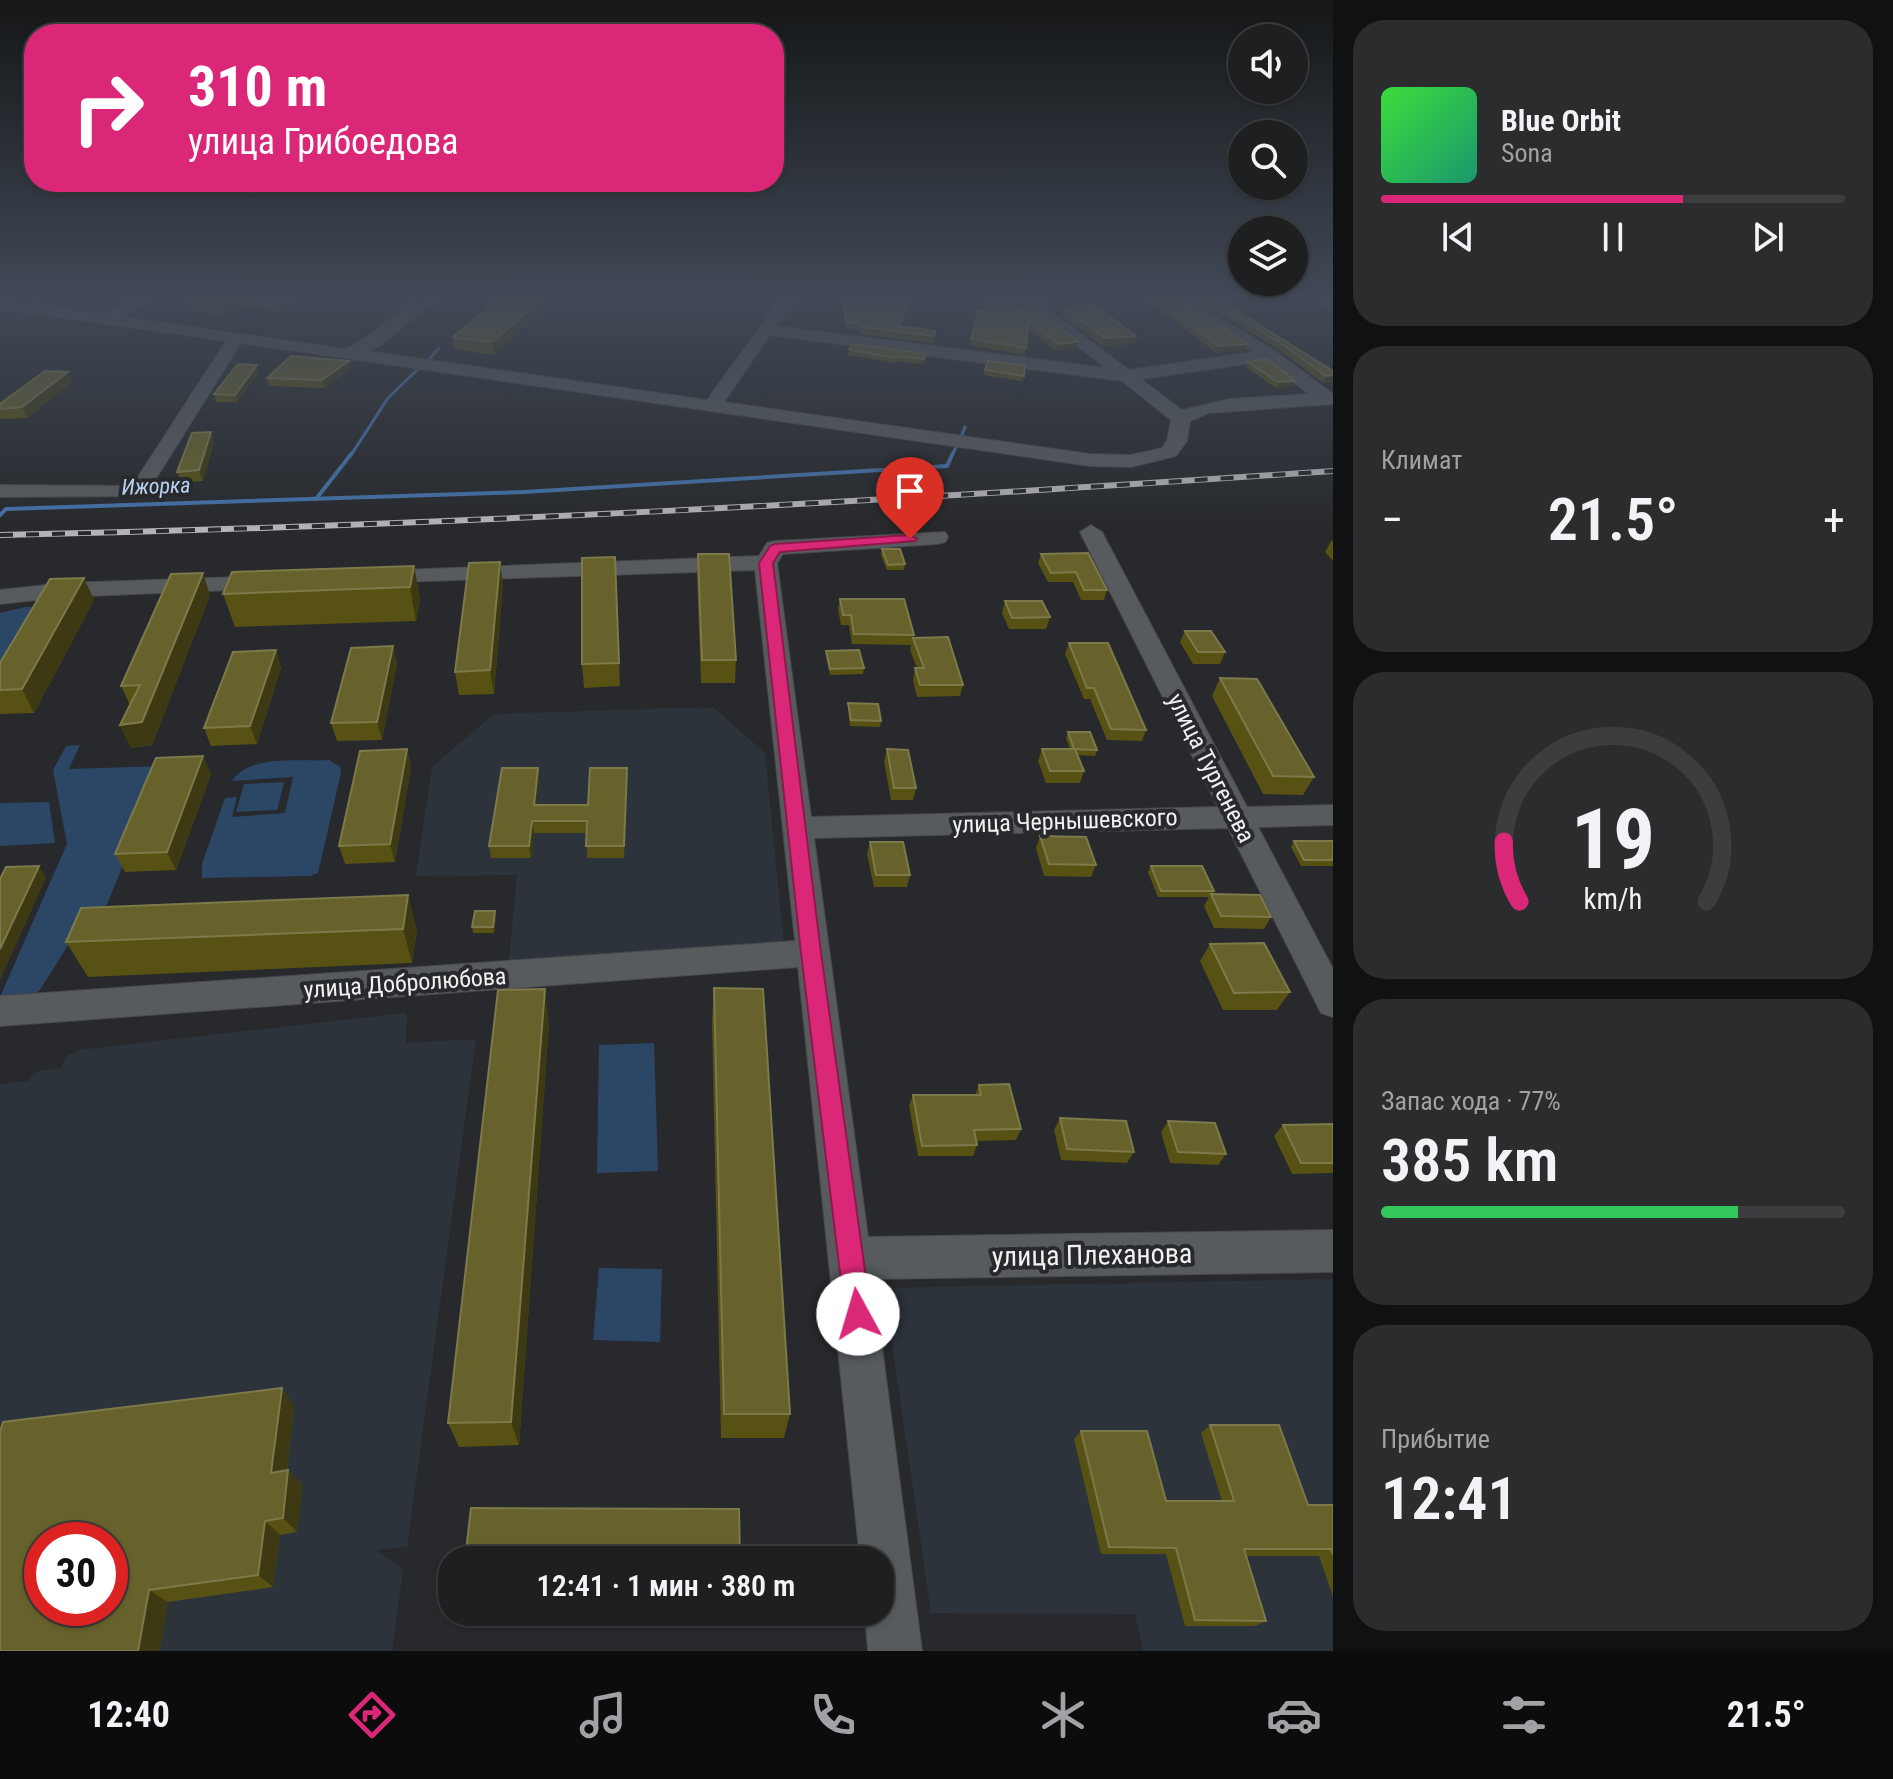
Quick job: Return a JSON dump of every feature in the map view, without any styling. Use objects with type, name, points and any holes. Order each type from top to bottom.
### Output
[{"type":"street","points":[[0,491],[138,492],[212,376]]},
{"type":"street","points":[[499,376],[1047,456],[1131,461],[1169,452],[1177,441],[1181,418],[1186,412],[1217,406],[1330,399]]},
{"type":"street","points":[[711,407],[733,376]]},
{"type":"street","points":[[1124,376],[1181,418]]},
{"type":"street","points":[[1298,376],[1330,399]]},
{"type":"street","name":"улица Тургенева","points":[[1091,532],[1333,1003]]},
{"type":"street","points":[[895,1651],[852,1258],[811,953],[766,563],[775,548],[937,537]]},
{"type":"street","points":[[353,579],[766,563]]},
{"type":"street","points":[[0,597],[64,590],[297,581]]},
{"type":"street","name":"улица Чернышевского","points":[[797,828],[1333,815]]},
{"type":"street","name":"улица Добролюбова","points":[[0,1011],[811,953]]},
{"type":"street","name":"улица Плеханова","points":[[852,1258],[1333,1251]]},
{"type":"shaded area","points":[[25,607],[47,607],[0,686],[0,613]]},
{"type":"shaded area","points":[[713,707],[765,753],[784,946],[509,960],[517,875],[416,876],[432,767],[494,714]]},
{"type":"shaded area","points":[[80,745],[69,769],[164,766],[107,904],[73,937],[40,990],[25,1003],[0,997],[67,844],[53,770],[66,746]]},
{"type":"shaded area","points":[[329,760],[340,767],[341,773],[318,873],[310,876],[202,878],[202,864],[225,798],[237,797],[232,817],[285,813],[293,777],[232,781],[240,772],[276,761]]},
{"type":"shaded area","points":[[284,782],[277,810],[236,812],[244,784]]},
{"type":"shaded area","points":[[49,802],[55,843],[0,846],[0,803]]},
{"type":"shaded area","points":[[404,1013],[407,1015],[406,1043],[476,1039],[407,1547],[377,1550],[403,1570],[392,1651],[0,1651],[0,1084],[27,1081],[38,1071],[61,1068],[67,1056],[78,1050]]},
{"type":"shaded area","points":[[654,1043],[658,1171],[597,1173],[599,1045]]},
{"type":"shaded area","points":[[599,1268],[662,1269],[660,1342],[593,1340]]},
{"type":"shaded area","points":[[1333,1279],[1333,1651],[1143,1651],[1135,1614],[931,1613],[884,1288]]},
{"type":"building","points":[[38,376],[63,376],[22,407],[0,409],[0,404]]},
{"type":"building","points":[[228,376],[249,376],[235,395],[214,394]]},
{"type":"building","points":[[269,376],[328,376],[322,380],[267,378]]},
{"type":"building","points":[[1269,376],[1289,376],[1295,381],[1278,382]]},
{"type":"building","points":[[211,432],[199,470],[177,472],[192,433]]},
{"type":"building","points":[[882,549],[900,549],[905,564],[888,565]]},
{"type":"building","points":[[1088,553],[1107,590],[1084,590],[1076,572],[1051,573],[1041,554]]},
{"type":"building","points":[[698,554],[729,554],[736,660],[702,660]]},
{"type":"building","points":[[615,557],[619,663],[582,664],[582,558]]},
{"type":"building","points":[[500,562],[490,670],[455,672],[469,563]]},
{"type":"building","points":[[414,566],[410,587],[223,594],[232,572]]},
{"type":"building","points":[[203,573],[142,722],[120,725],[140,685],[121,686],[171,574]]},
{"type":"building","points":[[84,578],[22,689],[0,690],[0,663],[50,579]]},
{"type":"building","points":[[840,599],[904,599],[914,635],[854,634],[851,615],[843,615]]},
{"type":"building","points":[[1005,601],[1042,601],[1050,617],[1012,618]]},
{"type":"building","points":[[1185,631],[1211,631],[1225,652],[1198,652]]},
{"type":"building","points":[[948,637],[963,685],[920,685],[915,668],[924,668],[913,638]]},
{"type":"building","points":[[1069,643],[1108,643],[1146,730],[1111,729],[1094,688],[1087,688]]},
{"type":"building","points":[[393,646],[377,722],[331,723],[351,648]]},
{"type":"building","points":[[276,650],[250,726],[204,728],[233,652]]},
{"type":"building","points":[[859,650],[864,668],[830,669],[826,651]]},
{"type":"building","points":[[1220,678],[1257,679],[1314,777],[1273,776]]},
{"type":"building","points":[[848,703],[878,704],[881,721],[851,720]]},
{"type":"building","points":[[1068,732],[1090,732],[1097,750],[1074,749]]},
{"type":"building","points":[[407,749],[390,844],[339,846],[360,751]]},
{"type":"building","points":[[887,749],[908,750],[916,788],[894,788]]},
{"type":"building","points":[[1042,749],[1075,749],[1084,771],[1050,771]]},
{"type":"building","points":[[203,756],[167,852],[115,854],[156,758]]},
{"type":"building","points":[[502,768],[538,768],[534,805],[588,805],[590,768],[627,768],[624,846],[586,846],[587,821],[532,821],[529,846],[489,846]]},
{"type":"building","points":[[1040,836],[1086,837],[1096,865],[1049,864]]},
{"type":"building","points":[[1294,841],[1333,841],[1333,860],[1304,860]]},
{"type":"building","points":[[870,842],[903,842],[910,875],[876,875]]},
{"type":"building","points":[[39,866],[0,949],[0,879],[6,867]]},
{"type":"building","points":[[1151,866],[1202,866],[1214,891],[1161,891]]},
{"type":"building","points":[[1211,894],[1260,895],[1271,917],[1221,916]]},
{"type":"building","points":[[408,895],[403,929],[66,942],[81,908]]},
{"type":"building","points":[[475,911],[495,911],[493,927],[472,927]]},
{"type":"building","points":[[1264,943],[1290,992],[1234,993],[1210,944]]},
{"type":"building","points":[[714,988],[763,989],[790,1414],[724,1414]]},
{"type":"building","points":[[545,989],[511,1422],[448,1423],[498,990]]},
{"type":"building","points":[[1009,1084],[1021,1129],[974,1130],[977,1145],[922,1146],[913,1095],[981,1095],[979,1085]]},
{"type":"building","points":[[1060,1118],[1126,1121],[1134,1152],[1067,1149]]},
{"type":"building","points":[[1168,1121],[1215,1123],[1226,1154],[1178,1152]]},
{"type":"building","points":[[1333,1124],[1333,1163],[1301,1163],[1283,1125]]},
{"type":"building","points":[[282,1388],[271,1473],[288,1470],[283,1518],[265,1521],[258,1575],[149,1590],[138,1651],[0,1651],[0,1432],[3,1422]]},
{"type":"building","points":[[1210,1425],[1279,1425],[1308,1505],[1333,1505],[1333,1555],[1331,1549],[1244,1549],[1266,1621],[1195,1620],[1176,1548],[1109,1547],[1081,1431],[1147,1431],[1166,1501],[1234,1501]]},
{"type":"building","points":[[471,1508],[739,1509],[740,1546],[467,1546]]},
{"type":"waterway","points":[[351,455],[388,398],[411,376]]},
{"type":"waterway","points":[[961,437],[965,427]]},
{"type":"waterway","points":[[953,453],[956,447]]},
{"type":"waterway","points":[[316,499],[352,453]]},
{"type":"waterway","points":[[316,499],[524,492],[947,466],[953,453]]},
{"type":"waterway","name":"Ижорка","points":[[0,515],[6,509],[316,499]]},
{"type":"railway","points":[[0,535],[667,511],[1333,471]]},
{"type":"route","points":[[858,1314],[811,953],[766,563],[775,548],[910,539]]}]
